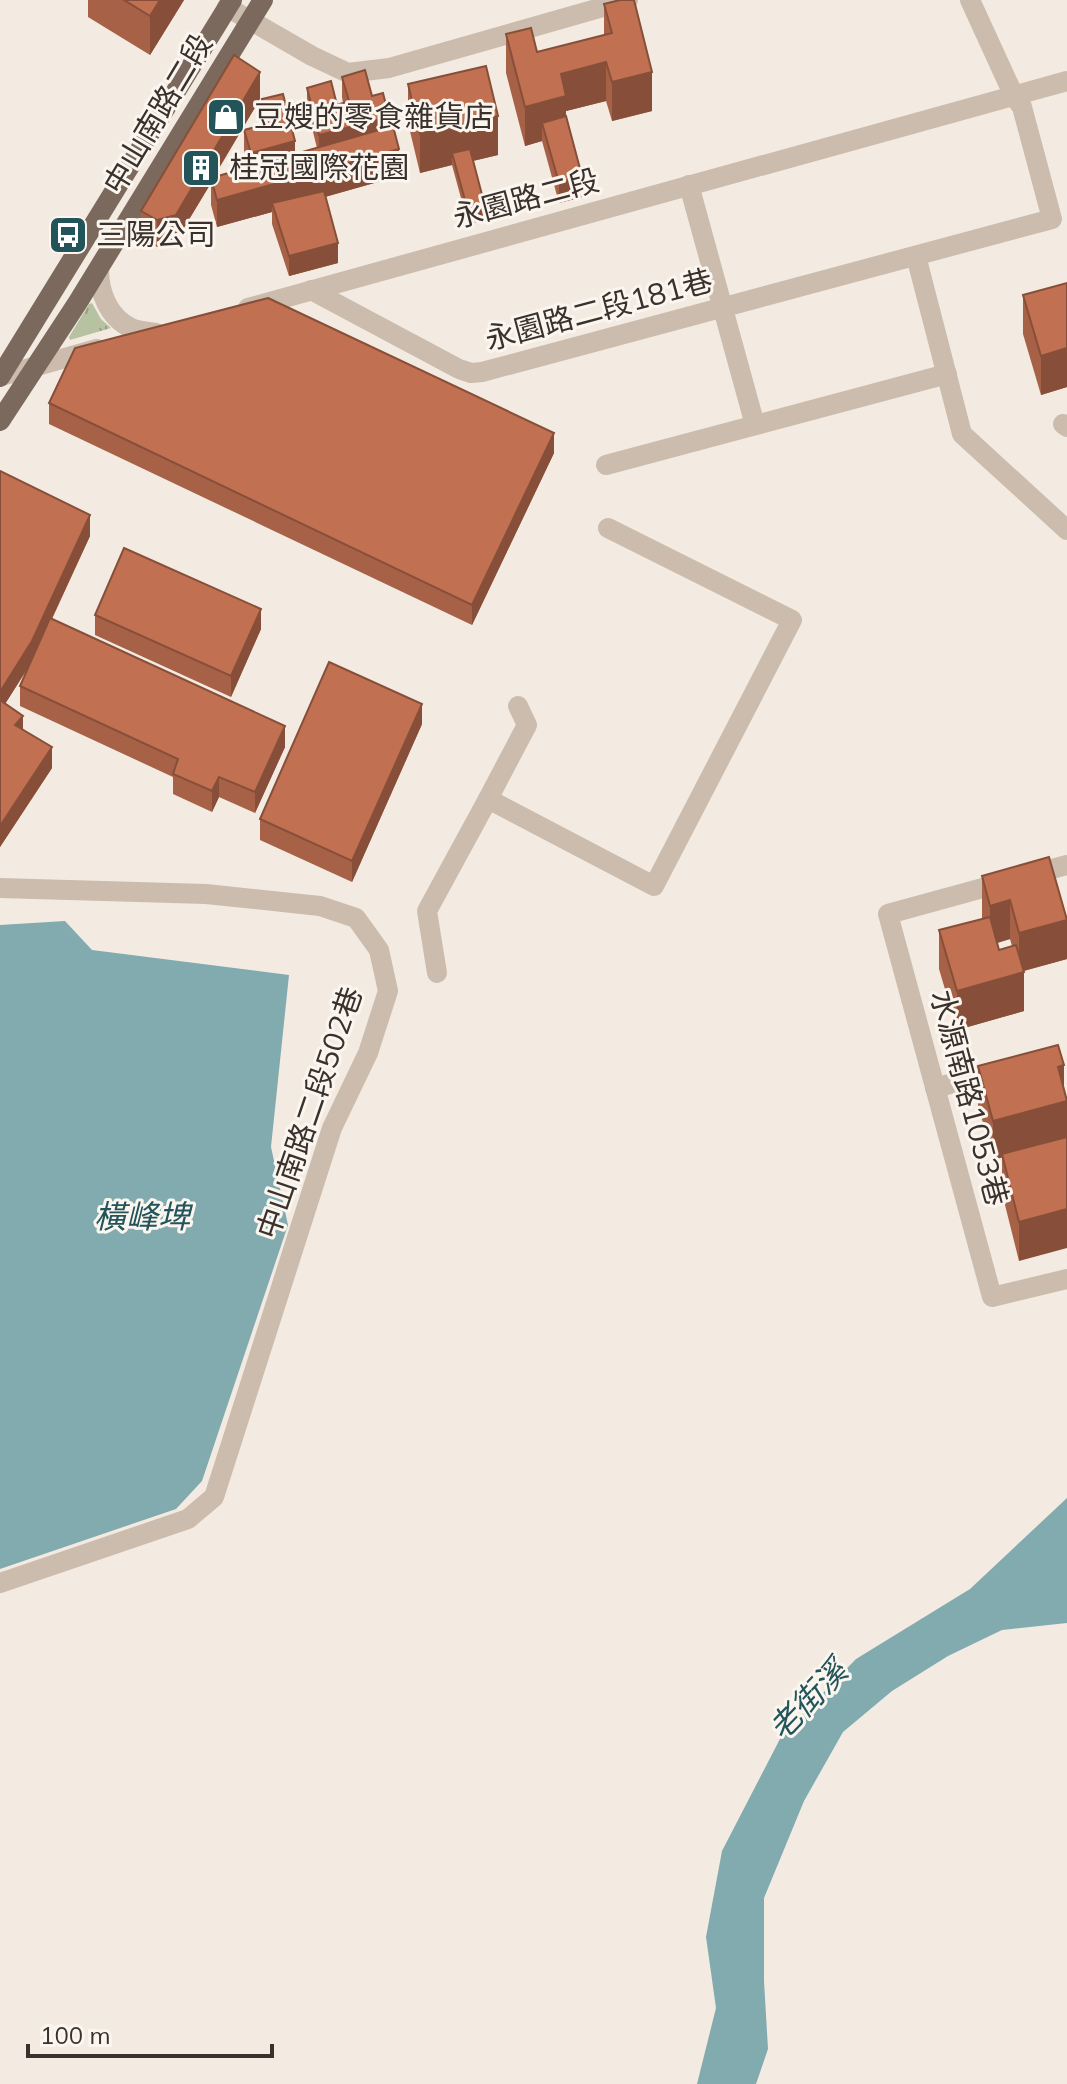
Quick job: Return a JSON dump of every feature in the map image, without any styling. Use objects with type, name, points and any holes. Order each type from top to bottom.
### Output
[{"type":"main road","name":"中山南路二段","points":[[0,421],[99,269],[263,0]]},
{"type":"main road","name":"中山南路二段","points":[[0,377],[229,4]]},
{"type":"street","points":[[970,0],[1014,96]]},
{"type":"street","points":[[229,4],[312,56],[348,73],[389,68],[622,1]]},
{"type":"street","name":"永園路二段","points":[[228,313],[1067,81]]},
{"type":"street","name":"永園路二段181巷","points":[[311,290],[459,369],[471,373],[482,372],[1052,219],[1022,107],[1014,96]]},
{"type":"street","points":[[689,185],[755,425]]},
{"type":"street","points":[[916,256],[962,434],[1067,530]]},
{"type":"street","points":[[0,377],[164,331],[132,329],[115,316],[99,285],[99,269]]},
{"type":"street","points":[[606,465],[947,374]]},
{"type":"street","points":[[488,799],[654,886],[792,620],[608,528]]},
{"type":"street","points":[[437,973],[427,911],[527,725],[518,706]]},
{"type":"street","name":"水源南路1053巷","points":[[1067,865],[888,914],[992,1297],[1067,1279]]},
{"type":"street","name":"中山南路二段502巷","points":[[0,888],[206,894],[320,906],[356,918],[379,950],[388,991],[368,1053],[332,1128],[214,1497],[188,1519],[0,1583]]},
{"type":"street","points":[[935,1088],[1023,1064]]},
{"type":"green space","points":[[92,303],[101,319],[111,328],[70,340],[69,337]]},
{"type":"water","name":"橫峰埤","points":[[65,921],[92,950],[289,975],[271,1147],[288,1225],[202,1481],[176,1509],[0,1569],[0,925]]},
{"type":"water","points":[[1067,1498],[1067,1623],[1002,1630],[948,1656],[892,1691],[843,1732],[804,1801],[764,1898],[768,2049],[756,2084],[697,2084],[716,2008],[706,1937],[722,1851],[782,1735],[856,1659],[970,1589]]},
{"type":"building","points":[[124,0],[160,0],[150,16]]},
{"type":"building","points":[[634,0],[652,72],[612,82],[606,62],[561,74],[566,96],[525,107],[506,34],[531,28],[537,52],[612,33],[604,4]]},
{"type":"building","points":[[234,55],[260,72],[176,215],[157,220],[141,211]]},
{"type":"building","points":[[486,66],[498,116],[420,134],[408,84]]},
{"type":"building","points":[[365,70],[372,96],[383,93],[389,117],[319,135],[307,88],[331,81],[337,105],[349,101],[342,77]]},
{"type":"building","points":[[283,94],[295,141],[251,153],[244,130],[267,124],[262,99]]},
{"type":"building","points":[[566,116],[582,176],[559,183],[542,123]]},
{"type":"building","points":[[393,126],[399,149],[217,200],[211,178]]},
{"type":"building","points":[[470,149],[485,206],[468,211],[452,153]]},
{"type":"building","points":[[324,191],[338,243],[289,256],[272,203]]},
{"type":"building","points":[[1067,283],[1067,348],[1041,356],[1023,295]]},
{"type":"building","points":[[268,298],[554,433],[472,605],[49,403],[75,348]]},
{"type":"building","points":[[0,471],[90,515],[32,641],[0,692]]},
{"type":"building","points":[[124,548],[261,609],[231,676],[95,615]]},
{"type":"building","points":[[50,618],[285,726],[255,792],[219,777],[212,791],[173,774],[178,759],[20,686]]},
{"type":"building","points":[[329,662],[422,704],[352,861],[260,819]]},
{"type":"building","points":[[0,700],[23,716],[15,725],[52,747],[0,826]]},
{"type":"building","points":[[1049,857],[1067,920],[1019,933],[1010,900],[990,906],[982,876]]},
{"type":"building","points":[[990,917],[999,950],[1016,945],[1024,972],[957,991],[939,930]]},
{"type":"building","points":[[1058,1045],[1064,1065],[1058,1067],[1067,1101],[993,1121],[978,1066]]},
{"type":"building","points":[[1067,1137],[1067,1209],[1019,1222],[1002,1154]]},
{"type":"place","name":"豆嫂的零食雜貨店","points":[[226,117]]},
{"type":"place","name":"桂冠國際花園","points":[[201,168]]},
{"type":"place","name":"三陽公司","points":[[68,235]]},
{"type":"water label","name":"老街溪","points":[[808,1700]]}]
